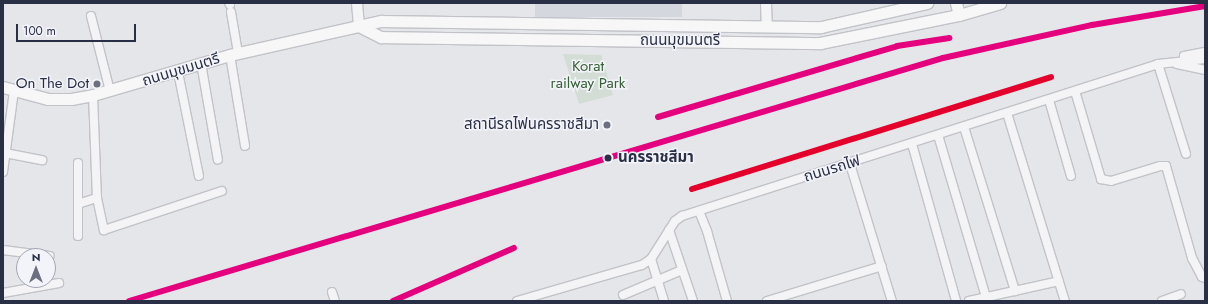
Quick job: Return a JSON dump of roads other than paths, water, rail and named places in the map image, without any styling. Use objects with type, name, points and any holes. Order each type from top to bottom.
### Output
[{"type":"main road","name":"ถนนมุขมนตรี","points":[[8,89],[48,99],[71,99],[93,95],[178,72],[201,63],[234,54],[381,21],[833,26],[927,3]]},
{"type":"main road","points":[[956,3],[959,15]]},
{"type":"main road","name":"ถนนมุขมนตรี","points":[[359,26],[381,37],[833,41],[959,15],[1000,3]]},
{"type":"main road","points":[[767,26],[773,41]]},
{"type":"street","points":[[357,3],[359,26]]},
{"type":"street","points":[[766,3],[767,26]]},
{"type":"street","points":[[230,7],[245,146]]},
{"type":"street","points":[[91,16],[110,91]]},
{"type":"street","name":"ถนนรถไฟ","points":[[651,259],[669,230],[682,216],[850,164],[1162,63],[1205,52]]},
{"type":"street","name":"ถนนรถไฟ","points":[[1162,63],[1205,59]]},
{"type":"street","points":[[201,63],[218,160]]},
{"type":"street","points":[[1162,63],[1186,154]]},
{"type":"street","name":"ถนนรถไฟ","points":[[1162,63],[1205,70]]},
{"type":"street","points":[[178,72],[198,176]]},
{"type":"street","points":[[3,172],[8,89]]},
{"type":"street","points":[[1075,91],[1101,179],[1111,181],[1160,166],[1166,166],[1192,258],[1202,277],[1205,278]]},
{"type":"street","points":[[93,95],[97,198],[102,227],[107,230],[222,191]]},
{"type":"street","points":[[1048,100],[1071,176]]},
{"type":"street","points":[[1007,113],[1065,301]]},
{"type":"street","points":[[964,127],[1015,291]]},
{"type":"street","points":[[938,135],[986,297]]},
{"type":"street","points":[[912,144],[956,301]]},
{"type":"street","points":[[5,153],[42,160]]},
{"type":"street","points":[[78,163],[78,236]]},
{"type":"street","points":[[850,164],[892,301]]},
{"type":"street","points":[[78,204],[97,198]]},
{"type":"street","points":[[699,211],[707,231],[727,301]]},
{"type":"street","points":[[669,230],[693,301]]},
{"type":"street","points":[[3,250],[16,252]]},
{"type":"street","points":[[517,301],[642,265],[651,259],[664,301]]},
{"type":"street","points":[[768,301],[882,266]]},
{"type":"street","points":[[623,295],[659,282],[682,270]]},
{"type":"street","points":[[969,301],[1059,281]]},
{"type":"street","points":[[3,293],[59,283]]},
{"type":"street","points":[[332,292],[335,301]]},
{"type":"street","points":[[1162,301],[1181,294]]},
{"type":"place","name":"On The Dot","points":[[97,84]]},
{"type":"place","name":"สถานีรถไฟนครราชสีมา","points":[[607,125]]},
{"type":"place","name":"นครราชสีมา","points":[[608,158]]},
{"type":"park label","name":"Korat railway Park","points":[[588,74]]}]
